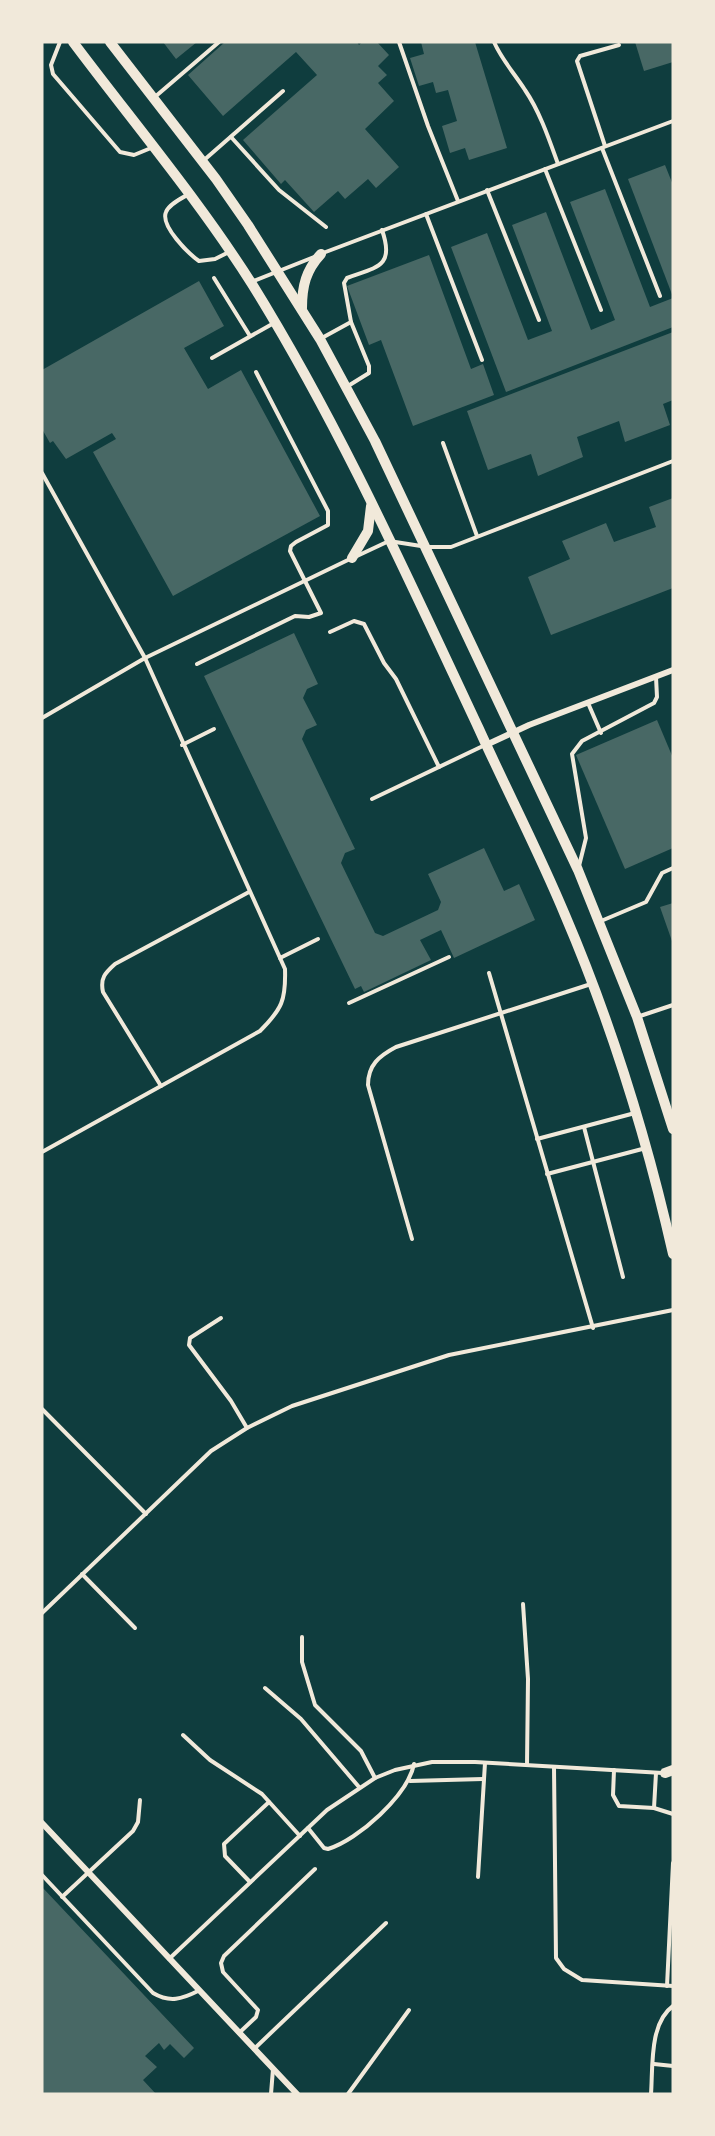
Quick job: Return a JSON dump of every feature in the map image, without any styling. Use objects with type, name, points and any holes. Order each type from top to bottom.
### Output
[{"type":"main road","points":[[73,42],[190,193],[250,282],[328,415],[553,887],[592,984],[636,1113],[673,1254]]},
{"type":"main road","points":[[110,42],[203,162],[302,309],[346,386],[513,731],[601,921],[637,1017],[673,1129]]},
{"type":"main road","points":[[302,309],[305,279],[311,264],[321,254]]},
{"type":"main road","points":[[352,558],[368,531],[370,500]]},
{"type":"street","points":[[486,745],[513,731],[673,670]]},
{"type":"street","points":[[42,1823],[297,2094]]},
{"type":"lane","points":[[60,42],[51,65],[53,74],[120,152],[134,155],[154,147]]},
{"type":"lane","points":[[154,98],[219,42]]},
{"type":"lane","points":[[399,42],[428,126],[458,201]]},
{"type":"lane","points":[[494,42],[539,116],[558,164]]},
{"type":"lane","points":[[619,45],[579,56],[577,61],[604,147],[660,296]]},
{"type":"lane","points":[[203,162],[283,91]]},
{"type":"lane","points":[[250,282],[673,121]]},
{"type":"lane","points":[[231,138],[279,190],[326,227]]},
{"type":"lane","points":[[545,169],[601,310]]},
{"type":"lane","points":[[487,190],[539,320]]},
{"type":"lane","points":[[190,193],[167,209],[165,215],[166,222],[185,252],[199,261],[215,259],[230,252]]},
{"type":"lane","points":[[426,214],[482,360]]},
{"type":"lane","points":[[346,386],[369,373],[368,359],[345,303],[344,283],[347,278],[381,265],[387,257],[388,247],[382,230]]},
{"type":"lane","points":[[214,278],[250,336]]},
{"type":"lane","points":[[320,339],[351,322]]},
{"type":"lane","points":[[212,358],[275,323]]},
{"type":"lane","points":[[197,664],[295,616],[309,617],[321,613],[290,551],[291,546],[328,525],[328,511],[256,372]]},
{"type":"lane","points":[[443,442],[477,536]]},
{"type":"lane","points":[[42,718],[145,658],[389,541],[425,547],[451,547],[673,461]]},
{"type":"lane","points":[[42,473],[145,658],[182,745],[285,969],[286,994],[277,1014],[260,1031],[42,1152]]},
{"type":"lane","points":[[330,632],[354,621],[364,624],[384,663],[396,679],[439,767]]},
{"type":"lane","points":[[578,870],[586,838],[572,754],[582,741],[654,703],[657,697],[656,677]]},
{"type":"lane","points":[[588,703],[601,733]]},
{"type":"lane","points":[[182,745],[214,729]]},
{"type":"lane","points":[[372,799],[486,745]]},
{"type":"lane","points":[[601,921],[646,902],[662,873],[673,868]]},
{"type":"lane","points":[[161,1086],[103,992],[101,982],[105,973],[115,964],[249,892]]},
{"type":"lane","points":[[280,958],[318,939]]},
{"type":"lane","points":[[349,1003],[449,957]]},
{"type":"lane","points":[[489,973],[592,1328]]},
{"type":"lane","points":[[412,1239],[368,1085],[368,1076],[381,1055],[396,1047],[592,984]]},
{"type":"lane","points":[[637,1017],[673,1005]]},
{"type":"lane","points":[[537,1139],[636,1113]]},
{"type":"lane","points":[[584,1127],[623,1277]]},
{"type":"lane","points":[[547,1174],[646,1148]]},
{"type":"lane","points":[[42,1613],[212,1451],[247,1428],[292,1406],[449,1355],[673,1310]]},
{"type":"lane","points":[[221,1318],[190,1338],[189,1345],[231,1401],[247,1428]]},
{"type":"lane","points":[[42,1409],[146,1514]]},
{"type":"lane","points":[[82,1574],[135,1628]]},
{"type":"lane","points":[[523,1604],[528,1679],[527,1765]]},
{"type":"lane","points":[[302,1637],[302,1662],[315,1705],[362,1751],[375,1778]]},
{"type":"lane","points":[[265,1688],[301,1719],[359,1787]]},
{"type":"lane","points":[[183,1735],[210,1760],[242,1779],[269,1802],[300,1836]]},
{"type":"lane","points":[[478,1877],[485,1763]]},
{"type":"lane","points":[[168,1959],[308,1828],[359,1787],[375,1778],[414,1764],[485,1763],[667,1772],[654,1808]]},
{"type":"lane","points":[[308,1828],[324,1848],[335,1847],[346,1842],[390,1805],[410,1781],[414,1764]]},
{"type":"lane","points":[[554,1767],[556,1958],[564,1969],[582,1980],[673,1986]]},
{"type":"lane","points":[[614,1770],[613,1795],[616,1804],[654,1808],[673,1814]]},
{"type":"lane","points":[[410,1781],[483,1779]]},
{"type":"lane","points":[[62,1897],[133,1831],[140,1812],[140,1800]]},
{"type":"lane","points":[[251,1882],[225,1856],[224,1844],[269,1802]]},
{"type":"lane","points":[[667,1986],[673,1863]]},
{"type":"lane","points":[[239,2034],[256,2017],[258,2010],[223,1971],[221,1963],[224,1956],[315,1869]]},
{"type":"lane","points":[[42,1875],[153,1994],[164,2000],[182,1999],[198,1991]]},
{"type":"lane","points":[[254,2049],[386,1923]]},
{"type":"lane","points":[[651,2094],[657,2031],[668,2010],[673,2006]]},
{"type":"lane","points":[[348,2094],[409,2010]]},
{"type":"lane","points":[[654,2064],[673,2066]]},
{"type":"lane","points":[[271,2094],[273,2069]]},
{"type":"building","points":[[163,42],[197,42],[176,59]]},
{"type":"building","points":[[225,42],[357,42],[359,45],[362,42],[377,42],[389,55],[378,66],[387,75],[378,83],[394,101],[365,129],[399,167],[376,188],[368,179],[345,199],[338,191],[314,212],[285,180],[281,184],[243,140],[317,75],[296,52],[223,116],[188,75]]},
{"type":"building","points":[[421,42],[475,42],[507,148],[469,160],[465,148],[450,153],[442,126],[457,121],[448,90],[436,93],[433,82],[419,86],[410,58],[424,54]]},
{"type":"building","points":[[635,42],[673,42],[673,62],[644,71]]},
{"type":"building","points":[[665,165],[673,185],[673,297],[628,179]]},
{"type":"building","points":[[605,189],[650,307],[673,298],[673,327],[506,392],[451,247],[487,233],[528,340],[552,331],[512,225],[546,212],[591,330],[615,320],[570,202]]},
{"type":"building","points":[[429,255],[471,369],[483,364],[494,395],[413,426],[381,340],[369,345],[347,286]]},
{"type":"building","points":[[199,281],[224,326],[184,348],[208,389],[241,370],[320,516],[173,596],[93,452],[116,439],[112,433],[66,459],[53,441],[50,443],[42,429],[42,370]]},
{"type":"building","points":[[673,332],[673,400],[663,404],[670,425],[625,442],[619,421],[577,437],[583,457],[538,476],[531,454],[488,470],[467,411]]},
{"type":"building","points":[[673,498],[673,588],[551,635],[528,577],[570,559],[562,541],[606,523],[614,542],[656,527],[649,507]]},
{"type":"building","points":[[294,633],[318,684],[307,689],[303,698],[317,725],[306,730],[302,739],[355,849],[345,853],[341,863],[375,933],[383,936],[438,910],[441,902],[428,874],[484,848],[504,891],[519,884],[535,920],[454,958],[441,930],[420,940],[431,960],[364,992],[361,986],[355,989],[204,676]]},
{"type":"building","points":[[657,720],[673,758],[673,848],[625,869],[576,755]]},
{"type":"building","points":[[673,903],[673,944],[660,907]]},
{"type":"building","points":[[42,1887],[194,2048],[184,2058],[170,2044],[164,2050],[159,2043],[145,2056],[157,2067],[143,2080],[156,2094],[42,2094]]}]
